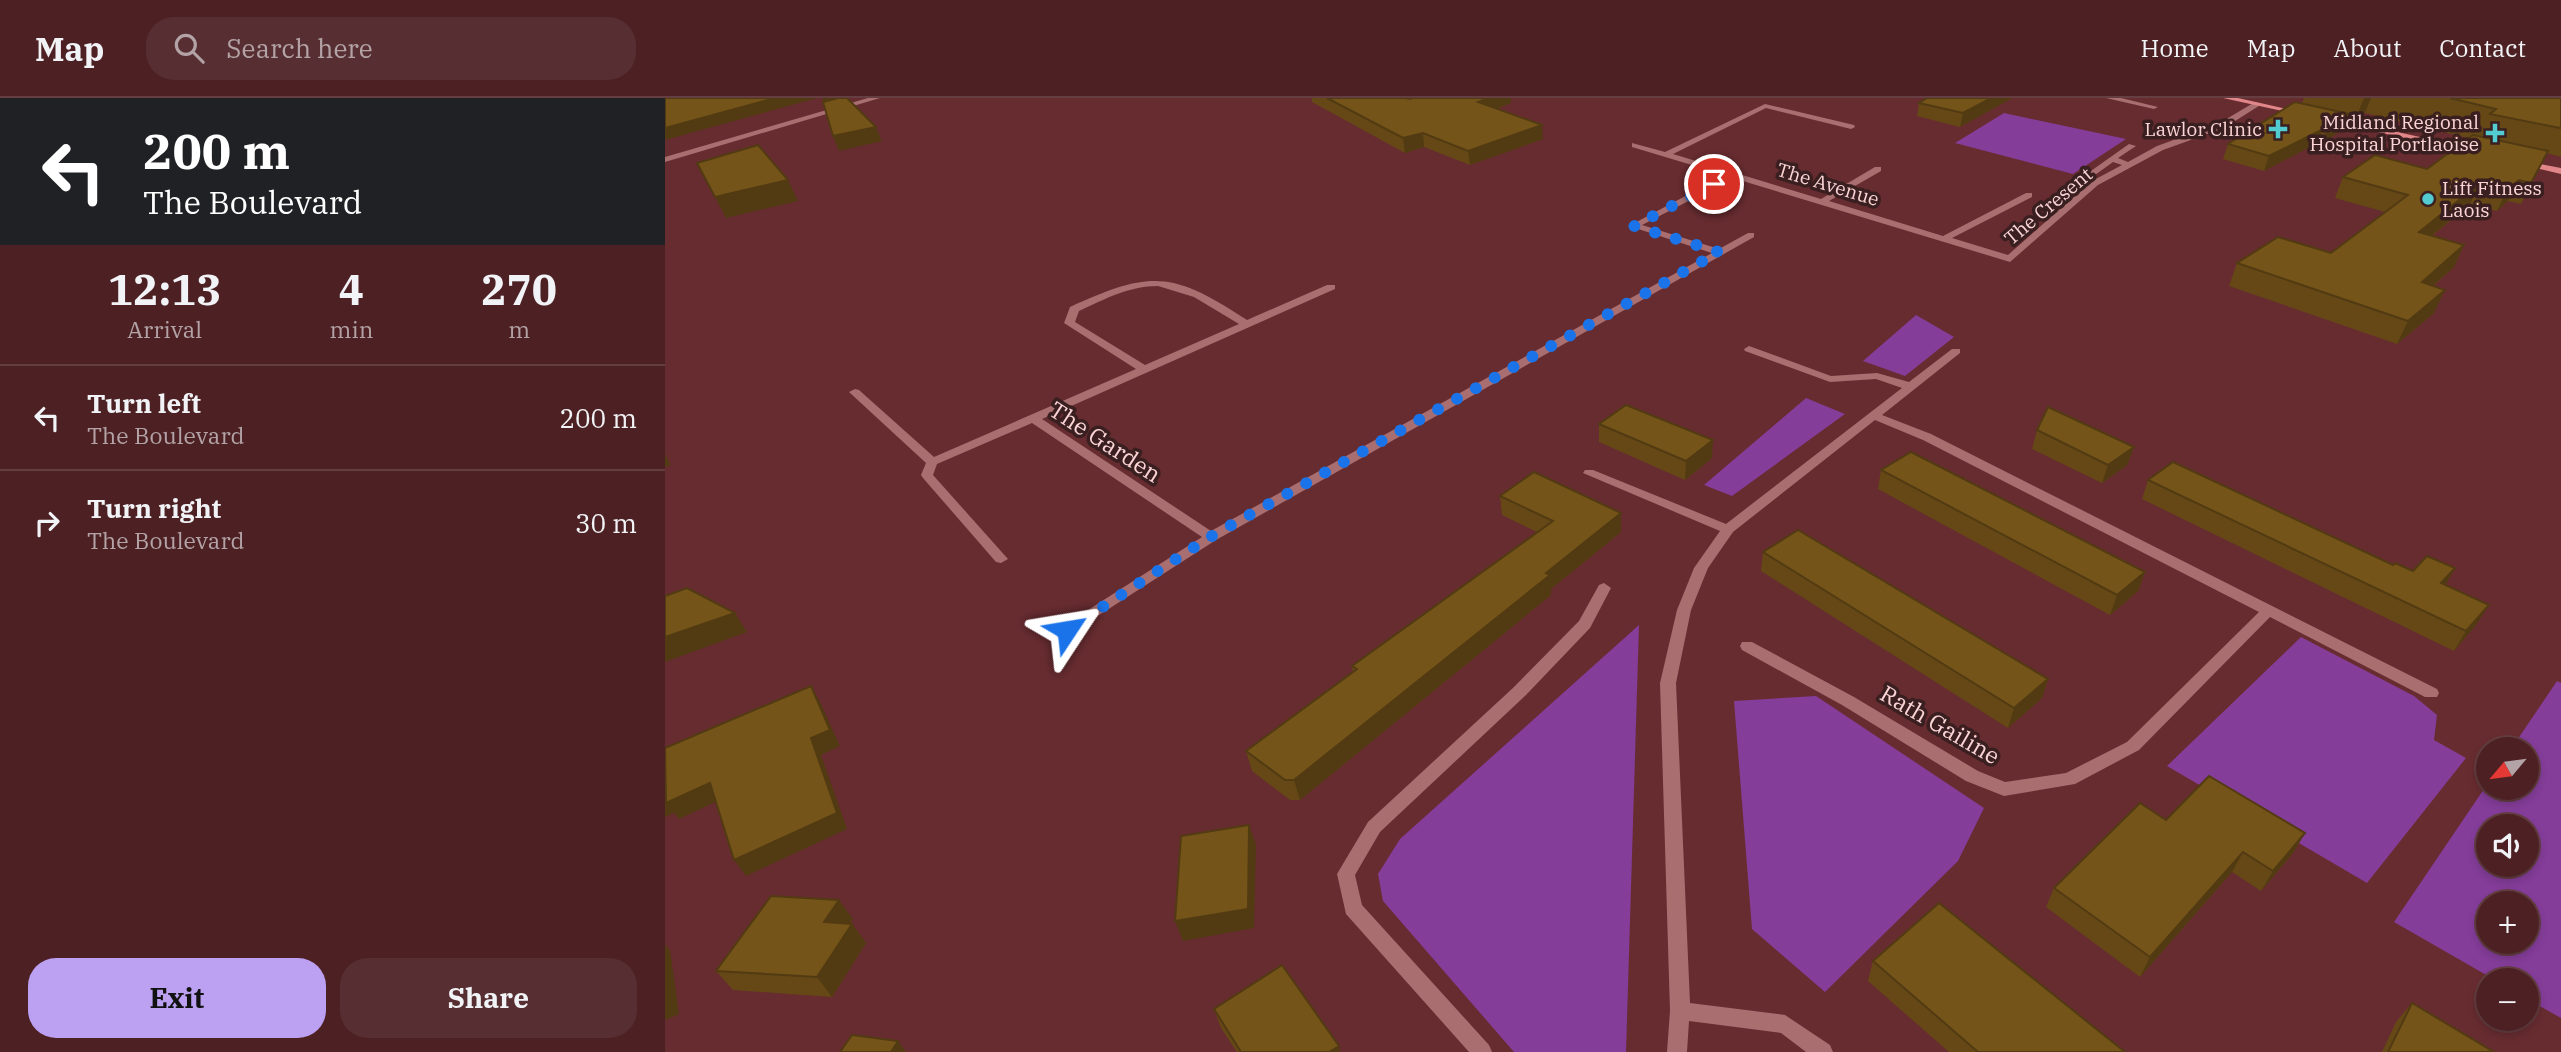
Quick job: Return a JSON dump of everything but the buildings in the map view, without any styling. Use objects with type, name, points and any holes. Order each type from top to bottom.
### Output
[{"type":"main road","points":[[2227,98],[2306,114]]},
{"type":"main road","points":[[2318,117],[2485,154]]},
{"type":"main road","points":[[2510,159],[2561,171]]},
{"type":"street","points":[[665,160],[876,98]]},
{"type":"street","points":[[2110,98],[2154,107]]},
{"type":"street","name":"The Cresent","points":[[2010,259],[2095,183],[2161,148],[2221,126],[2258,104]]},
{"type":"street","points":[[1667,154],[1765,106],[1851,127]]},
{"type":"street","name":"The Avenue","points":[[1635,145],[2010,259]]},
{"type":"street","points":[[2092,173],[2132,146]]},
{"type":"street","points":[[2112,159],[2130,165]]},
{"type":"street","points":[[1823,201],[1878,169]]},
{"type":"street","points":[[1719,252],[1634,226],[1734,174]]},
{"type":"street","points":[[1946,238],[2029,195]]},
{"type":"street","points":[[1067,630],[1210,537],[1751,234]]},
{"type":"street","points":[[1143,368],[1069,323],[1074,309],[1145,283],[1166,283],[1224,309],[1245,323]]},
{"type":"street","points":[[1033,418],[1331,287]]},
{"type":"street","points":[[1749,349],[1831,379],[1877,376],[1912,387]]},
{"type":"street","points":[[1677,1052],[1680,1011],[1668,683],[1684,610],[1701,568],[1728,529],[1956,351]]},
{"type":"street","points":[[855,392],[932,462],[927,475],[1001,559]]},
{"type":"street","points":[[1875,416],[1927,437],[2431,693]]},
{"type":"street","name":"The Garden","points":[[932,462],[1033,418],[1210,537]]},
{"type":"street","points":[[1589,473],[1728,529]]},
{"type":"street","points":[[1482,1052],[1353,908],[1346,874],[1374,827],[1520,691],[1585,624],[1604,588]]},
{"type":"street","name":"Rath Gailine","points":[[1747,646],[1848,701],[1972,776],[2004,789],[2069,779],[2133,746],[2268,611]]},
{"type":"street","points":[[1680,1011],[1785,1024],[1823,1052]]},
{"type":"shaded area","points":[[2004,113],[2126,139],[2073,174],[1955,143]]},
{"type":"shaded area","points":[[1916,315],[1954,337],[1905,376],[1863,361]]},
{"type":"shaded area","points":[[1806,398],[1845,414],[1732,496],[1704,485]]},
{"type":"shaded area","points":[[1639,625],[1626,1052],[1514,1052],[1383,901],[1378,874],[1400,839]]},
{"type":"shaded area","points":[[2301,637],[2414,696],[2437,715],[2434,740],[2466,758],[2367,883],[2167,766]]},
{"type":"shaded area","points":[[2557,681],[2561,683],[2561,1018],[2539,1006],[2539,968],[2476,969],[2394,922],[2477,800],[2539,800],[2539,737],[2519,737]]},
{"type":"shaded area","points":[[1816,696],[1984,808],[1958,861],[1825,992],[1752,929],[1734,701]]},
{"type":"place","name":"Lawlor Clinic","points":[[2278,129]]},
{"type":"place","name":"Midland Regional Hospital Portlaoise","points":[[2495,133]]},
{"type":"place","name":"Lift Fitness Laois","points":[[2428,199]]},
{"type":"route","points":[[1067,630],[1210,537],[1719,252],[1634,226],[1714,184]]}]
